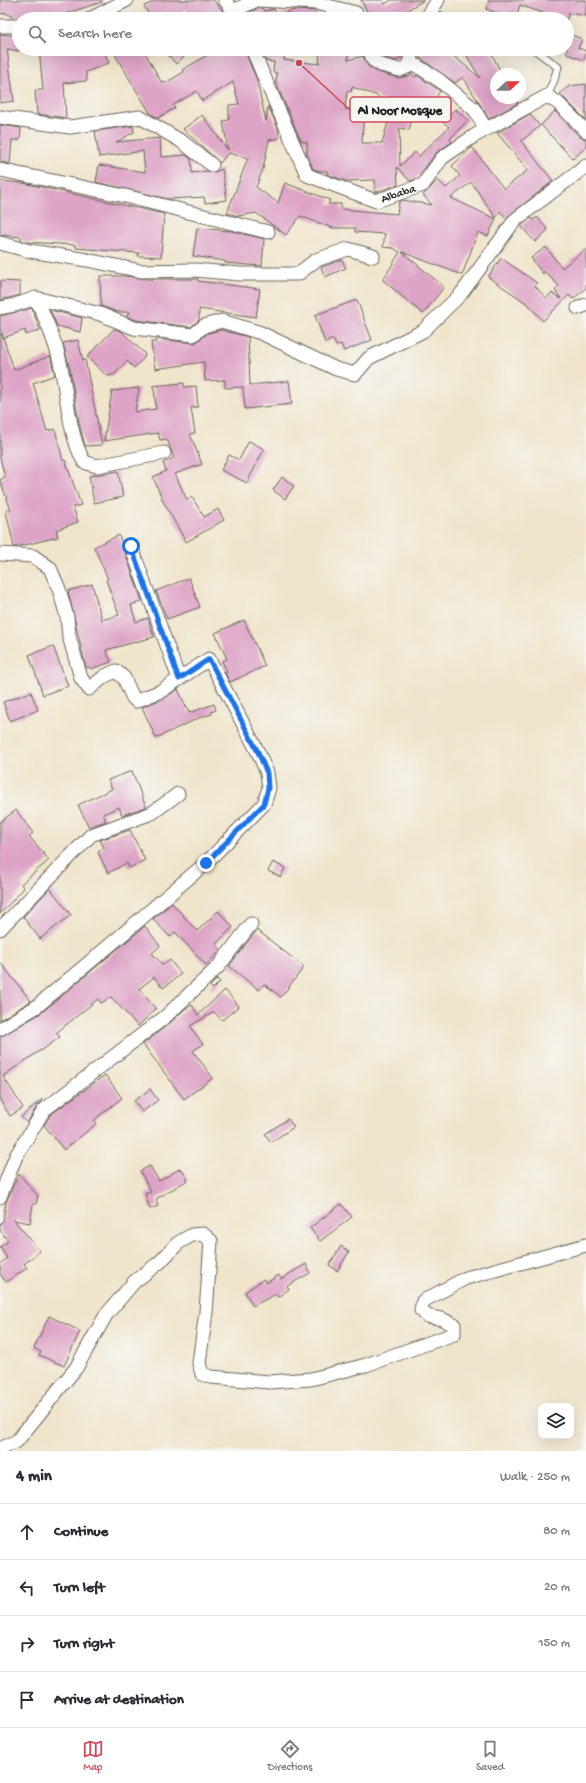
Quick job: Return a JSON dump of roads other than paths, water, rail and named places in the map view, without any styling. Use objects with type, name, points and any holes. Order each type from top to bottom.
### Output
[{"type":"street","points":[[104,12],[127,0]]},
{"type":"street","points":[[232,10],[257,0],[316,3],[352,12]]},
{"type":"street","points":[[430,12],[438,0]]},
{"type":"street","points":[[0,26],[12,26]]},
{"type":"street","name":"Albaba","points":[[255,56],[307,175],[376,201],[423,185],[442,158],[486,129],[547,96]]},
{"type":"street","points":[[372,56],[373,60],[381,65],[400,70],[414,64],[439,80],[474,109],[486,129]]},
{"type":"street","points":[[408,66],[411,56]]},
{"type":"street","points":[[547,96],[558,102],[586,131]]},
{"type":"street","points":[[0,117],[70,127],[140,117],[181,141],[212,165]]},
{"type":"street","points":[[0,308],[36,298],[100,314],[134,328],[193,335],[204,326],[222,321],[261,333],[336,369],[355,374],[369,358],[423,331],[461,294],[515,220],[586,166]]},
{"type":"street","points":[[0,170],[125,196],[268,232]]},
{"type":"street","points":[[0,243],[30,251],[87,260],[141,271],[195,270],[240,274],[298,274],[316,260],[348,249],[373,256]]},
{"type":"street","points":[[36,298],[50,328],[59,358],[71,428],[77,448],[84,462],[97,466],[164,453]]},
{"type":"street","points":[[131,546],[179,679]]},
{"type":"street","points":[[0,554],[33,556],[50,568],[59,589],[69,636],[81,678],[89,689],[105,676],[116,671],[124,678],[133,698],[136,701],[161,691],[209,659],[258,752],[267,773],[268,788],[264,804],[206,863],[36,1008],[0,1029]]},
{"type":"street","points":[[0,929],[91,835],[152,813],[178,794]]},
{"type":"street","points":[[0,1196],[16,1156],[44,1110],[165,1018],[218,967],[251,924]]},
{"type":"street","points":[[0,1449],[16,1447],[17,1441],[76,1368],[106,1315],[135,1281],[160,1262],[178,1243],[192,1235],[203,1234],[210,1241],[206,1312],[200,1363],[202,1374],[211,1377],[269,1382],[311,1379],[366,1365],[454,1334],[454,1325],[442,1319],[427,1316],[421,1310],[423,1301],[466,1278],[586,1245]]},
{"type":"lane","points":[[543,56],[558,67],[547,96]]},
{"type":"place","name":"Al Noor Mosque","points":[[299,63]]}]
